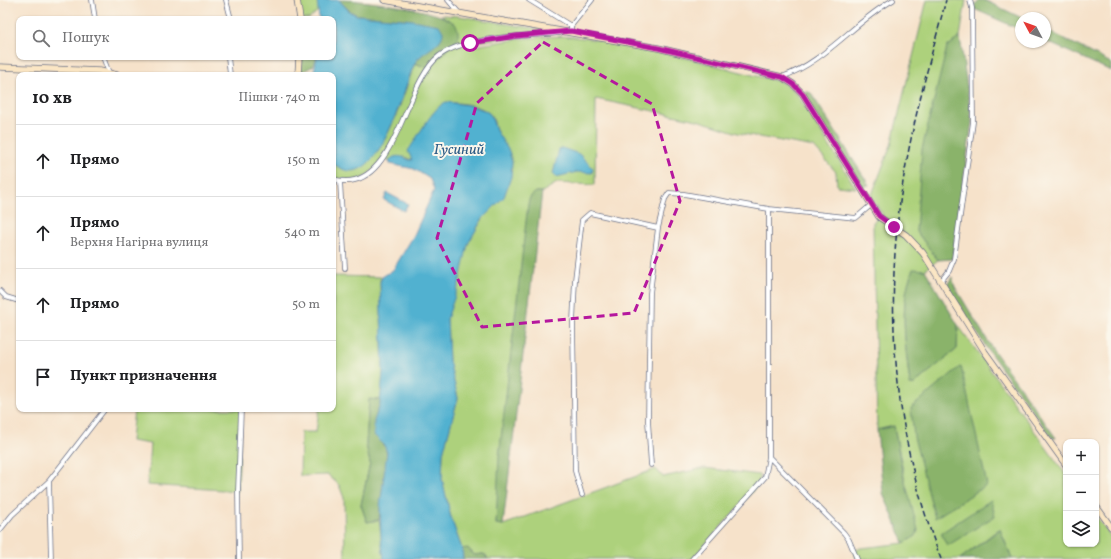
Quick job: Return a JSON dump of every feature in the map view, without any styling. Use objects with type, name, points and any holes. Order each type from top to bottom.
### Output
[{"type":"main road","points":[[297,0],[300,16]]},
{"type":"main road","points":[[384,0],[459,13],[571,29],[782,77],[793,84],[802,93],[872,205],[883,220],[901,230],[914,243],[941,281],[985,352],[1063,460]]},
{"type":"main road","points":[[298,72],[299,60]]},
{"type":"main road","points":[[0,67],[81,72]]},
{"type":"main road","points":[[1099,510],[1111,526]]},
{"type":"street","points":[[92,0],[95,16]]},
{"type":"street","points":[[226,0],[230,16]]},
{"type":"street","points":[[448,0],[459,13]]},
{"type":"street","points":[[529,0],[571,29]]},
{"type":"street","points":[[336,179],[350,182],[360,180],[369,174],[378,164],[427,68],[440,55],[470,43],[571,29],[592,0]]},
{"type":"street","points":[[782,77],[790,74],[824,54],[848,33],[893,0]]},
{"type":"street","points":[[941,281],[949,271],[954,259],[973,122],[972,8],[970,0]]},
{"type":"street","points":[[104,60],[109,72]]},
{"type":"street","points":[[228,60],[230,72]]},
{"type":"street","points":[[340,180],[345,268]]},
{"type":"street","points":[[651,466],[648,426],[650,293],[658,228],[664,199],[669,193],[684,194],[769,208],[856,218],[872,205]]},
{"type":"street","points":[[692,559],[765,477],[769,458],[769,208]]},
{"type":"street","points":[[582,495],[575,471],[573,322],[574,297],[582,220],[590,213],[658,228]]},
{"type":"street","points":[[0,291],[6,297],[16,300]]},
{"type":"street","points":[[0,530],[12,515],[49,481],[103,412]]},
{"type":"street","points":[[238,559],[238,491],[241,412]]},
{"type":"street","points":[[769,458],[844,533],[849,540],[856,559]]},
{"type":"street","points":[[49,481],[51,559]]},
{"type":"highlighted area","points":[[543,42],[652,104],[680,201],[634,313],[482,327],[437,238],[477,103]]},
{"type":"green space","points":[[297,0],[317,0],[319,10],[312,16],[300,16]]},
{"type":"green space","points":[[339,0],[400,6],[434,14],[455,24],[458,29],[458,39],[427,68],[415,63],[426,50],[412,20],[357,15],[350,11]]},
{"type":"green space","points":[[927,0],[966,0],[960,37],[947,47],[916,231],[938,260],[925,270],[913,270],[908,283],[904,312],[904,327],[910,385],[913,385],[957,349],[958,325],[1063,471],[1063,547],[1099,547],[1099,520],[1111,537],[1111,559],[1012,559],[999,529],[960,559],[857,559],[853,549],[904,543],[905,481],[894,426],[877,430],[873,222],[883,215],[871,197],[891,145]]},
{"type":"green space","points":[[979,0],[984,0],[1015,15],[1015,27],[972,8]]},
{"type":"green space","points":[[441,15],[459,16],[544,30],[544,32],[471,43],[474,46],[549,36],[600,40],[678,56],[781,82],[792,89],[798,96],[856,188],[837,186],[836,172],[814,147],[738,133],[697,120],[596,99],[595,185],[557,183],[542,192],[536,192],[496,524],[503,525],[656,469],[663,477],[704,468],[760,475],[760,483],[692,559],[488,559],[486,555],[474,555],[470,550],[462,549],[451,518],[442,479],[443,453],[458,398],[449,361],[447,319],[469,241],[486,214],[512,162],[510,154],[498,135],[492,117],[488,113],[483,109],[471,105],[446,102],[411,160],[405,157],[389,160],[383,158],[367,176],[357,180],[336,179],[336,164],[348,170],[363,166],[375,154],[396,116],[415,63],[427,68],[455,43],[455,24]]},
{"type":"green space","points":[[1051,32],[1111,63],[1111,71],[1051,44]]},
{"type":"green space","points":[[960,37],[972,122],[952,259],[938,260],[916,231],[922,149],[947,47]]},
{"type":"green space","points":[[299,60],[316,60],[313,66],[302,72],[298,71]]},
{"type":"green space","points":[[805,91],[811,93],[869,185],[861,187],[807,101]]},
{"type":"green space","points":[[536,192],[542,192],[503,525],[496,524],[499,456],[528,204],[530,197]]},
{"type":"green space","points":[[913,269],[925,270],[958,325],[957,349],[913,385],[910,385],[905,341],[904,311],[908,283]]},
{"type":"green space","points":[[336,276],[382,277],[380,279],[383,372],[381,400],[369,400],[366,444],[370,463],[361,505],[367,522],[379,520],[384,559],[345,559],[344,498],[339,485],[328,475],[300,476],[301,432],[316,432],[319,412],[336,412]]},
{"type":"green space","points":[[952,277],[955,287],[992,348],[1056,438],[1052,438],[988,350],[947,285]]},
{"type":"green space","points":[[961,366],[987,485],[935,518],[914,437],[911,408]]},
{"type":"green space","points":[[369,399],[381,400],[376,415],[379,441],[386,448],[387,457],[379,520],[367,522],[361,505],[370,463],[366,444]]},
{"type":"green space","points":[[134,412],[241,412],[238,491],[147,485],[150,444],[131,441]]},
{"type":"green space","points":[[894,426],[902,470],[918,530],[916,536],[904,543],[883,493],[877,430]]},
{"type":"green space","points":[[991,500],[995,516],[947,546],[941,533]]},
{"type":"green space","points":[[1000,529],[1012,559],[960,559]]},
{"type":"green space","points":[[468,548],[474,555],[484,554],[488,559],[463,559],[462,549]]},
{"type":"water","points":[[317,0],[339,0],[350,12],[357,15],[412,20],[439,25],[443,32],[442,37],[436,45],[422,55],[415,63],[396,115],[376,155],[363,167],[349,171],[336,164],[336,72],[314,72],[316,60],[336,60],[336,16],[319,16]]},
{"type":"water","name":"Гусиний","points":[[446,102],[468,105],[484,110],[490,114],[497,132],[509,151],[512,162],[511,177],[504,197],[482,219],[468,244],[459,284],[447,319],[449,361],[458,398],[443,453],[442,479],[451,518],[462,549],[463,559],[384,559],[381,539],[380,507],[387,452],[384,445],[374,435],[374,421],[380,404],[383,372],[380,282],[382,277],[393,270],[414,235],[434,190],[430,179],[414,169],[390,164],[389,161],[393,157],[399,156],[412,160],[408,151],[431,116],[441,105]]},
{"type":"water","points":[[562,148],[579,154],[593,168],[592,173],[577,172],[556,177],[553,174],[559,149]]},
{"type":"water","points":[[387,193],[408,204],[404,211],[384,200]]},
{"type":"railway","points":[[941,559],[925,513],[912,465],[902,416],[896,367],[894,268],[898,219],[909,149],[918,106],[946,0]]},
{"type":"route","points":[[470,43],[516,36],[571,31],[628,41],[782,77],[793,84],[802,93],[879,216],[894,227]]}]
